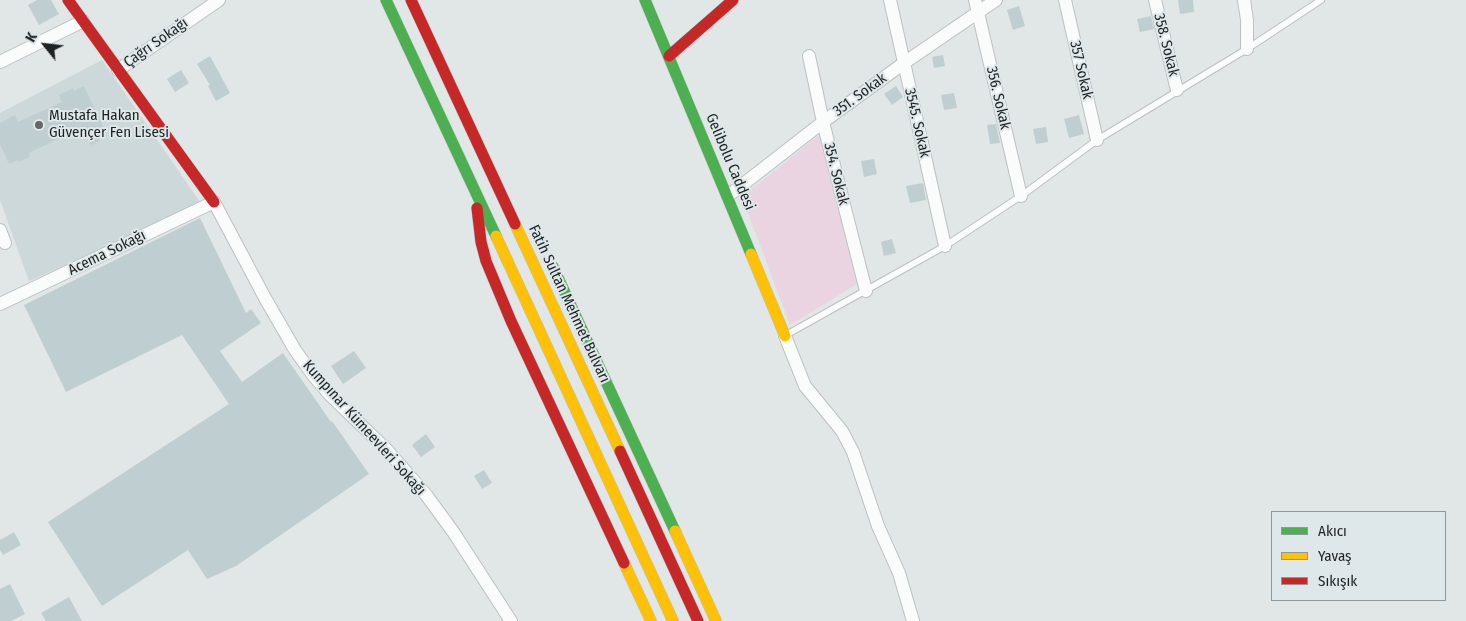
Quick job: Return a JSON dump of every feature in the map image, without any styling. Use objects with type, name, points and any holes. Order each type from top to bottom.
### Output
[{"type":"main road","points":[[68,0],[214,202]]},
{"type":"main road","points":[[386,0],[673,621]]},
{"type":"main road","name":"Fatih Sultan Mehmet Bulvarı","points":[[411,0],[698,621]]},
{"type":"main road","points":[[423,0],[426,32]]},
{"type":"main road","name":"Gelibolu Caddesi","points":[[645,0],[785,336]]},
{"type":"main road","points":[[669,56],[733,0]]},
{"type":"main road","points":[[495,179],[522,212]]},
{"type":"main road","points":[[474,187],[481,242],[486,261],[519,338],[651,621]]},
{"type":"main road","points":[[546,255],[716,621]]},
{"type":"street","name":"Çağrı Sokağı","points":[[118,70],[219,0]]},
{"type":"street","name":"3545. Sokak","points":[[890,0],[945,246]]},
{"type":"street","name":"351. Sokak","points":[[728,196],[823,122],[904,64],[977,6],[996,0]]},
{"type":"street","name":"357 Sokak","points":[[1065,0],[1097,140]]},
{"type":"street","name":"358. Sokak","points":[[1155,0],[1177,90]]},
{"type":"street","points":[[1244,0],[1247,20],[1247,49]]},
{"type":"street","name":"356. Sokak","points":[[977,6],[1021,196]]},
{"type":"street","points":[[0,62],[83,21]]},
{"type":"street","name":"354. Sokak","points":[[809,56],[823,122],[866,291]]},
{"type":"street","name":"Acema Sokağı","points":[[0,304],[214,202]]},
{"type":"street","name":"Kumpınar Kümeevleri Sokağı","points":[[214,202],[280,325],[304,363],[330,395],[387,450],[427,496],[511,621]]},
{"type":"street","points":[[0,230],[5,243]]},
{"type":"street","points":[[785,336],[805,386],[842,431],[853,452],[878,526],[898,573],[913,621]]},
{"type":"lane","points":[[785,336],[945,246],[1021,196],[1097,140],[1247,49],[1321,0]]},
{"type":"shaded area","points":[[102,60],[202,205],[29,281],[0,200],[0,113]]},
{"type":"shaded area","points":[[819,135],[857,284],[790,325],[742,197]]},
{"type":"building","points":[[37,0],[51,0],[59,14],[39,25],[28,5]]},
{"type":"building","points":[[1178,0],[1193,0],[1194,12],[1180,14]]},
{"type":"building","points":[[1019,6],[1025,26],[1013,30],[1007,10]]},
{"type":"building","points":[[1151,16],[1154,29],[1140,32],[1137,19]]},
{"type":"building","points":[[943,55],[945,66],[934,68],[932,57]]},
{"type":"building","points":[[210,56],[230,93],[216,101],[208,86],[210,85],[197,64]]},
{"type":"building","points":[[181,70],[189,83],[175,92],[167,79]]},
{"type":"building","name":"Mustafa Hakan Güvençer Fen Lisesi","points":[[84,86],[107,135],[91,145],[83,127],[29,153],[30,156],[19,162],[18,160],[9,164],[0,144],[0,123],[15,115],[18,122],[62,102],[59,95],[73,88],[74,91]]},
{"type":"building","points":[[896,86],[903,97],[892,105],[884,94]]},
{"type":"building","points":[[954,93],[957,108],[944,110],[941,95]]},
{"type":"building","points":[[1079,115],[1084,134],[1069,138],[1064,119]]},
{"type":"building","points":[[996,124],[1000,143],[990,144],[987,125]]},
{"type":"building","points":[[1046,127],[1048,142],[1036,144],[1033,129]]},
{"type":"building","points":[[874,159],[877,174],[864,177],[861,161]]},
{"type":"building","points":[[923,183],[926,200],[910,203],[906,186]]},
{"type":"building","points":[[200,218],[246,313],[251,309],[261,323],[220,351],[242,382],[283,353],[369,474],[236,566],[207,579],[188,550],[102,606],[48,522],[229,404],[182,335],[66,392],[24,305]]},
{"type":"building","points":[[892,239],[896,253],[884,256],[881,242]]},
{"type":"building","points":[[354,351],[366,368],[343,384],[331,366]]},
{"type":"building","points":[[426,434],[435,447],[421,457],[412,445]]},
{"type":"building","points":[[484,470],[492,483],[482,489],[474,476]]},
{"type":"building","points":[[14,532],[21,545],[3,555],[0,550],[0,540]]},
{"type":"building","points":[[10,584],[25,614],[11,621],[0,621],[0,589]]},
{"type":"building","points":[[69,597],[82,621],[46,621],[41,613]]},
{"type":"traffic: fast","points":[[386,0],[496,236]]},
{"type":"traffic: fast","points":[[645,0],[751,254]]},
{"type":"traffic: fast","points":[[553,267],[675,531]]},
{"type":"traffic: slow","points":[[515,224],[620,451]]},
{"type":"traffic: slow","points":[[496,236],[673,621]]},
{"type":"traffic: slow","points":[[751,254],[785,336]]},
{"type":"traffic: slow","points":[[675,531],[716,621]]},
{"type":"traffic: slow","points":[[624,563],[651,621]]},
{"type":"traffic: jam","points":[[68,0],[214,202]]},
{"type":"traffic: jam","points":[[411,0],[515,224]]},
{"type":"traffic: jam","points":[[669,56],[733,0]]},
{"type":"traffic: jam","points":[[477,208],[481,242],[486,261],[511,321],[624,563]]},
{"type":"traffic: jam","points":[[620,451],[698,621]]},
{"type":"place","name":"Mustafa Hakan Güvençer Fen Lisesi","points":[[39,125]]}]
